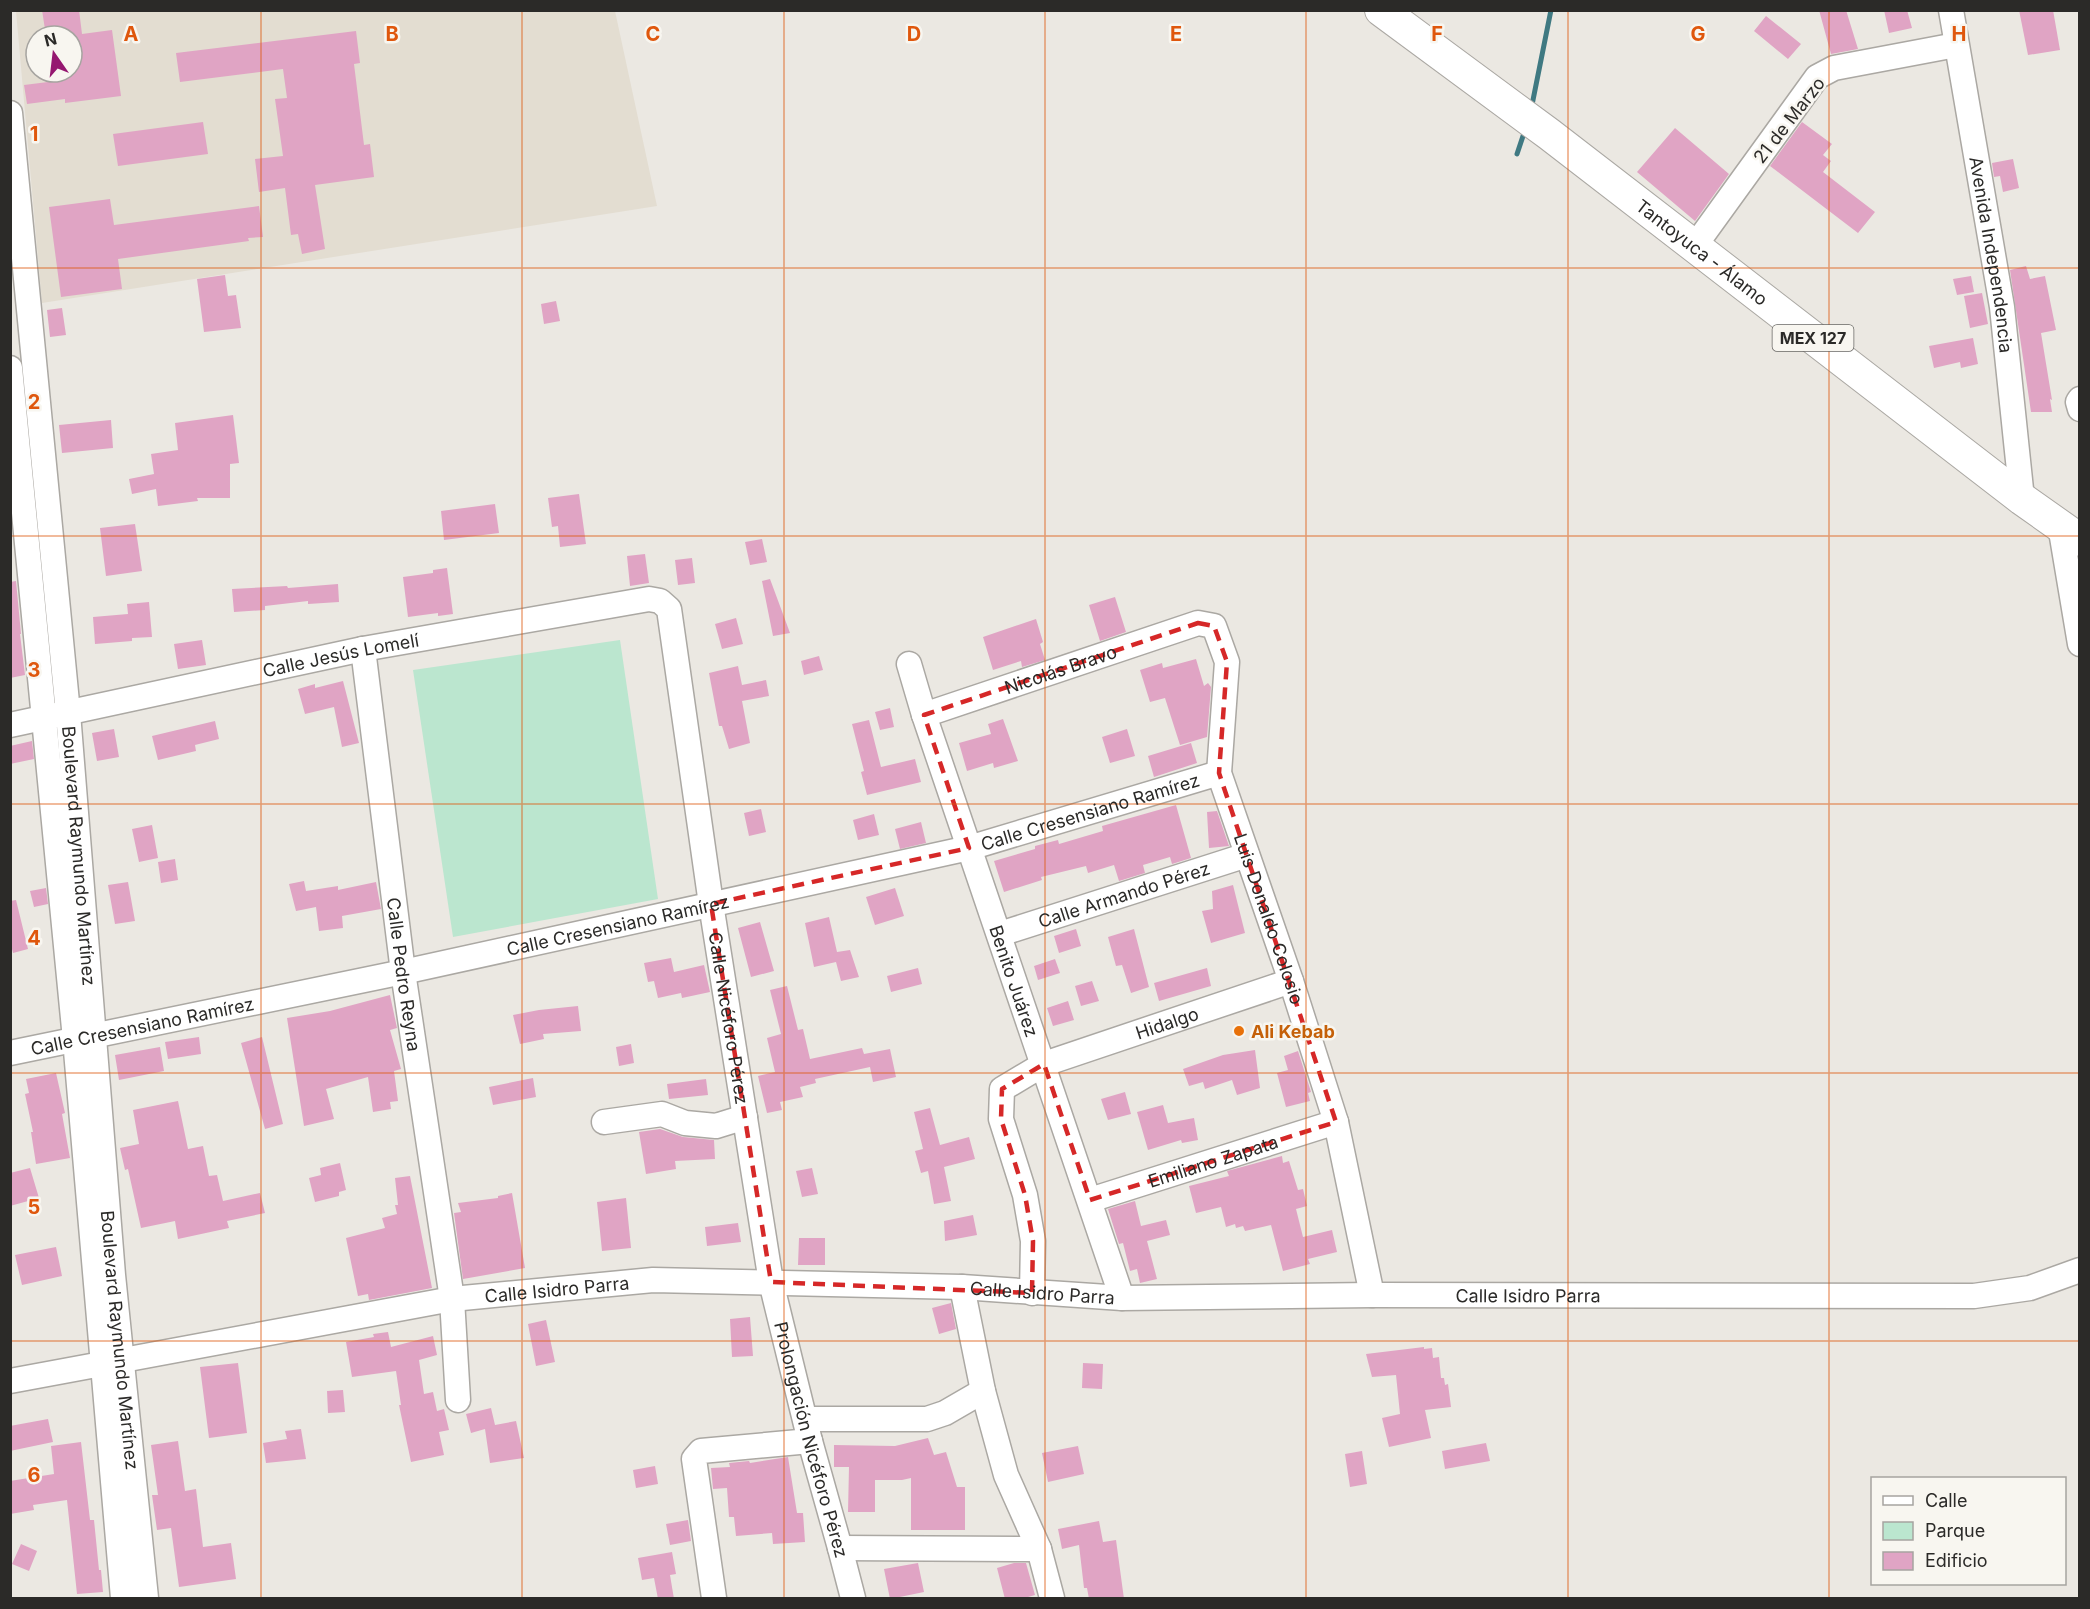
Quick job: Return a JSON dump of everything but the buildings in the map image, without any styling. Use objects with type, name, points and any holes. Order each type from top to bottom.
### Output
[{"type":"main road","name":"Tantoyuca - Álamo","points":[[1381,10],[1549,134],[2022,499],[2070,532]]},
{"type":"street","name":"Avenida Independencia","points":[[1951,10],[2002,307],[2022,499]]},
{"type":"street","name":"21 de Marzo","points":[[1694,247],[1817,78],[1834,68],[1956,45]]},
{"type":"street","name":"Boulevard Raymundo Martínez","points":[[10,113],[68,714],[85,1037],[112,1363],[123,1599]]},
{"type":"street","name":"Boulevard Raymundo Martínez","points":[[11,373],[43,719],[85,1037]]},
{"type":"street","points":[[11,373],[35,374]]},
{"type":"street","points":[[2079,399],[2079,410]]},
{"type":"street","points":[[2070,532],[2079,644]]},
{"type":"street","name":"Calle Jesús Lomelí","points":[[10,725],[363,649],[650,599],[660,601],[669,609]]},
{"type":"street","name":"Calle Nicéforo Pérez","points":[[669,609],[711,904],[771,1282]]},
{"type":"street","name":"Nicolás Bravo","points":[[924,715],[1198,623]]},
{"type":"street","name":"Luis Donaldo Colosio","points":[[1198,623],[1214,626],[1227,662],[1219,773],[1291,981],[1336,1122],[1372,1295]]},
{"type":"street","name":"Calle Pedro Reyna","points":[[363,649],[403,972],[452,1299],[458,1400]]},
{"type":"street","name":"Benito Juárez","points":[[909,664],[924,715],[1122,1298]]},
{"type":"street","name":"Calle Cresensiano Ramírez","points":[[10,1053],[403,972],[969,848],[1219,773]]},
{"type":"street","name":"Calle Armando Pérez","points":[[1000,934],[1247,855]]},
{"type":"street","name":"Hidalgo","points":[[1032,1293],[1033,1241],[1025,1195],[1001,1119],[1002,1089],[1044,1065],[1291,981]]},
{"type":"street","points":[[604,1122],[662,1114],[685,1123],[716,1126],[745,1117]]},
{"type":"street","name":"Emiliano Zapata","points":[[1090,1200],[1336,1122]]},
{"type":"street","name":"Calle Isidro Parra","points":[[10,1381],[452,1299],[653,1280],[962,1287],[1122,1298],[1372,1295],[1974,1296],[2030,1288],[2079,1270]]},
{"type":"street","name":"Prolongación Nicéforo Pérez","points":[[771,1282],[852,1599]]},
{"type":"street","points":[[962,1287],[983,1391],[1006,1474],[1040,1549],[1052,1599]]},
{"type":"street","name":"Boulevard Raymundo Martínez","points":[[112,1363],[146,1599]]},
{"type":"street","points":[[714,1599],[694,1459],[701,1451],[808,1430],[927,1419],[945,1413],[983,1391]]},
{"type":"street","points":[[840,1548],[1040,1549]]},
{"type":"highlighted area","points":[[1198,623],[1214,626],[1227,662],[1219,773],[1336,1122],[1090,1200],[1044,1064],[1002,1089],[1001,1119],[1025,1195],[1033,1241],[1032,1293],[771,1282],[711,904],[969,848],[924,715]]},
{"type":"shaded area","points":[[16,11],[615,11],[657,206],[42,303]]},
{"type":"green space","points":[[620,640],[658,899],[453,937],[413,670]]},
{"type":"waterway","points":[[1531,110],[1551,10]]},
{"type":"waterway","points":[[1517,154],[1525,130]]},
{"type":"place","name":"Ali Kebab","points":[[1239,1031]]}]
